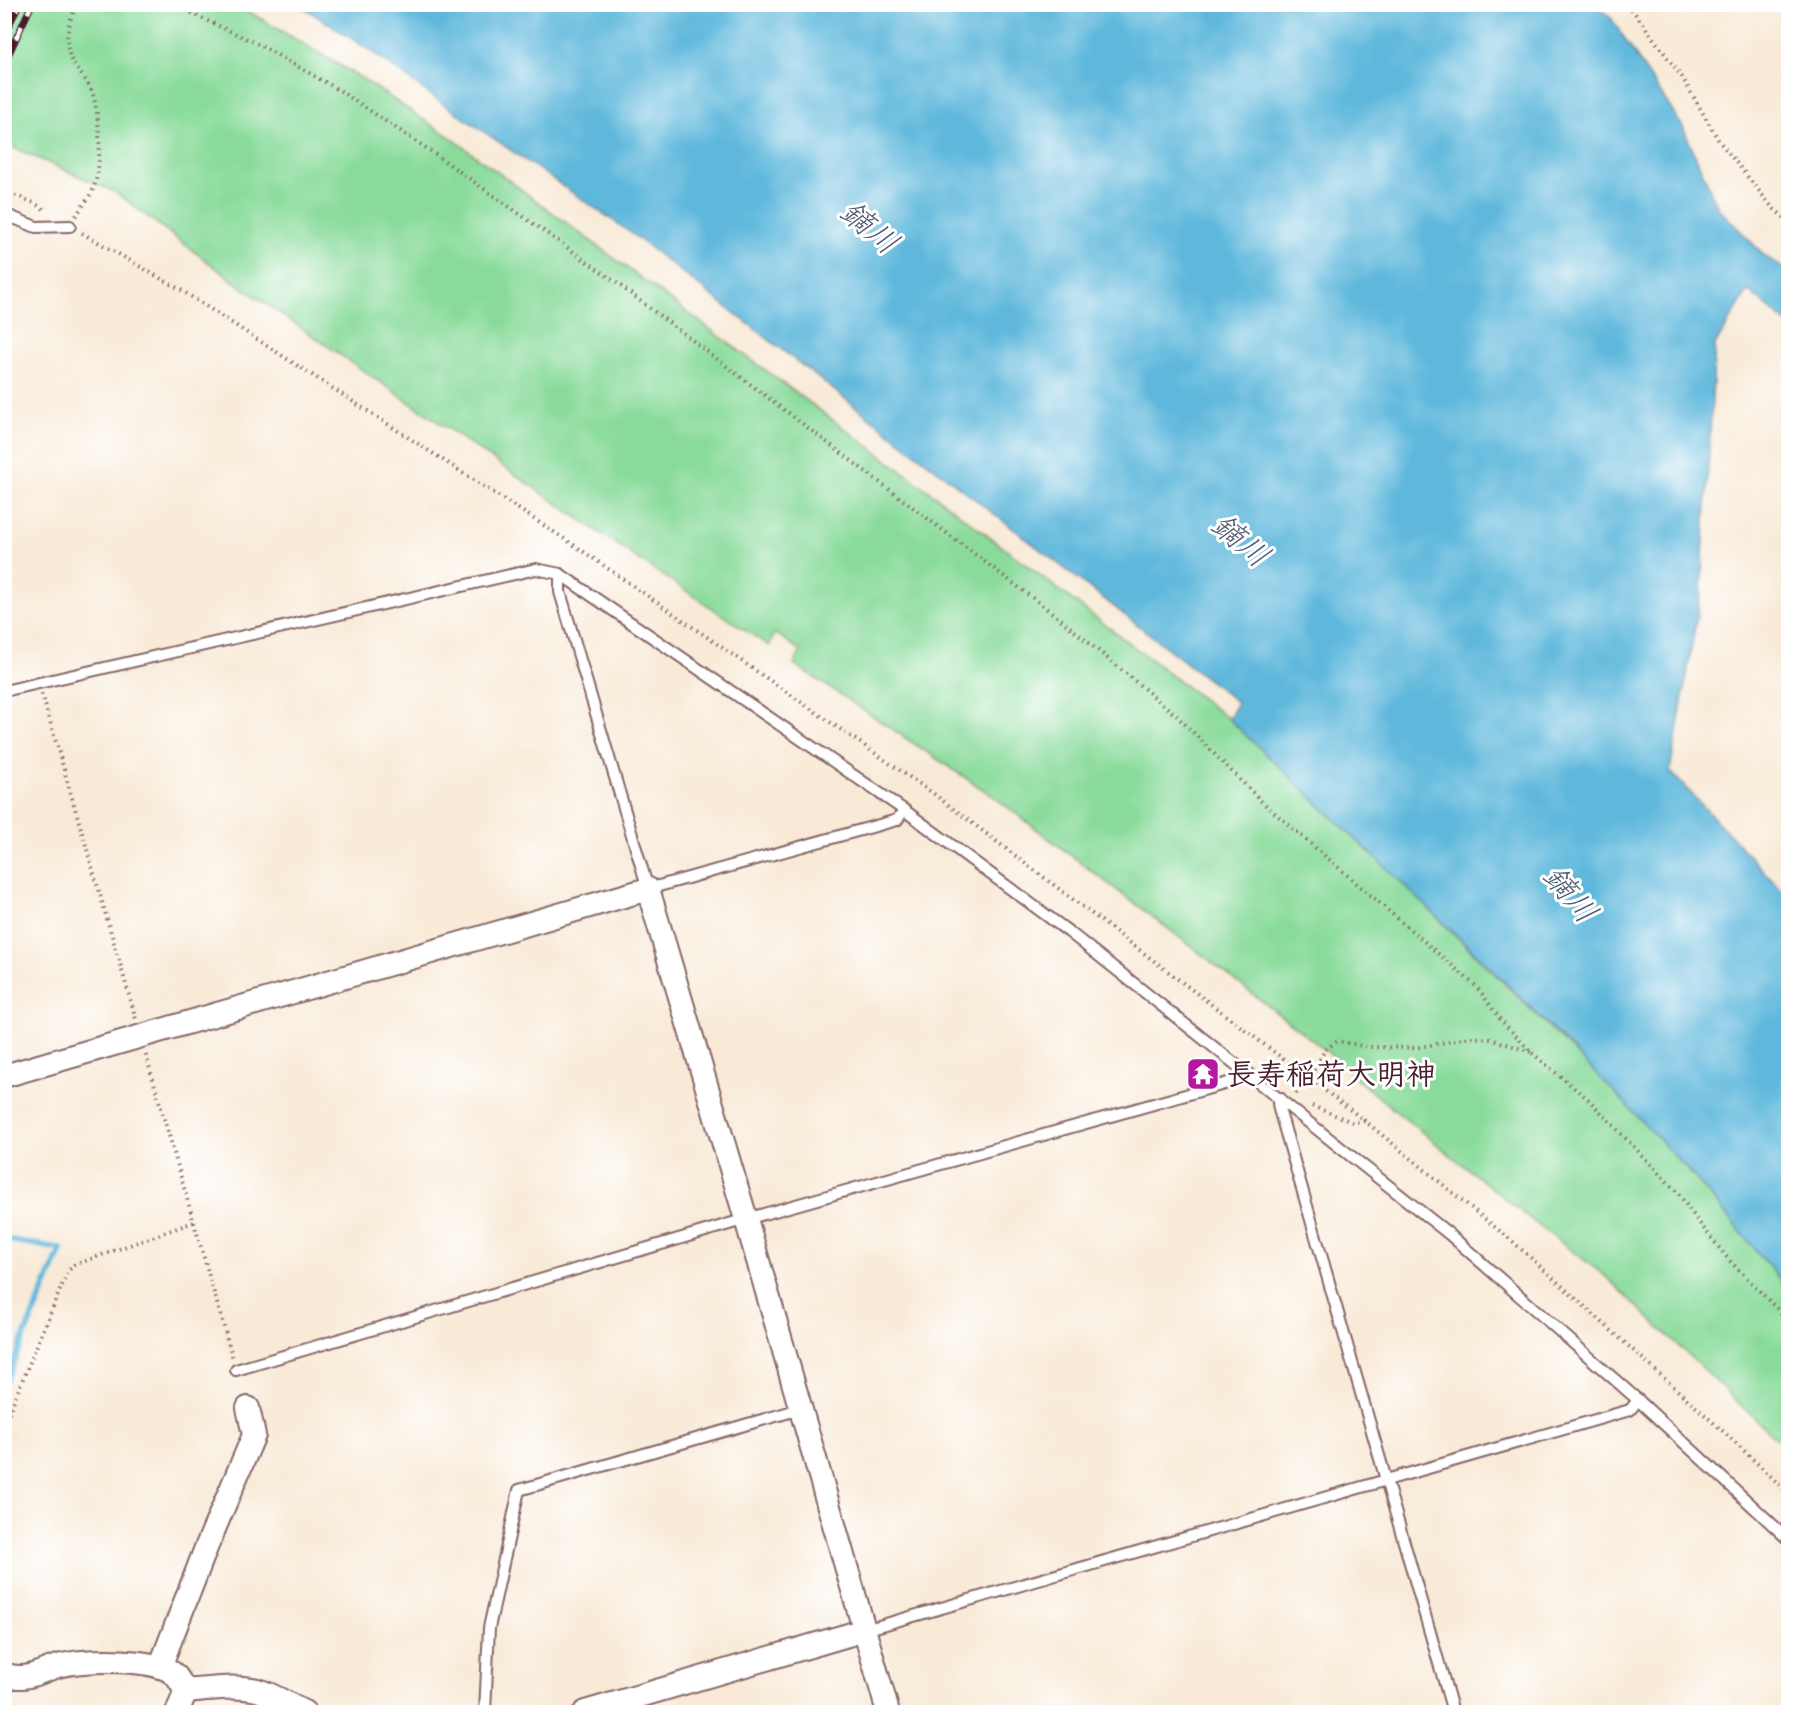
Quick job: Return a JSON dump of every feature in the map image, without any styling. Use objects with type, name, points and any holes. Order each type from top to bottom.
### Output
[{"type":"street","points":[[4,1076],[648,889],[746,1219],[888,1713]]},
{"type":"street","points":[[160,1667],[206,1548],[254,1435],[248,1408]]},
{"type":"street","points":[[585,1713],[865,1630]]},
{"type":"street","points":[[4,1674],[17,1678],[61,1665],[86,1661],[117,1661],[160,1667],[175,1675],[186,1691]]},
{"type":"street","points":[[186,1691],[220,1688],[256,1690],[304,1713]]},
{"type":"street","points":[[177,1713],[186,1691]]},
{"type":"lane","points":[[4,214],[36,227],[70,226]]},
{"type":"lane","points":[[4,691],[536,569],[560,574],[904,810],[1069,932],[1449,1234],[1638,1400],[1788,1539]]},
{"type":"lane","points":[[560,574],[560,592],[648,889],[897,820],[904,810]]},
{"type":"lane","points":[[236,1370],[746,1219],[1234,1081],[1248,1073]]},
{"type":"lane","points":[[1280,1098],[1279,1109],[1453,1713]]},
{"type":"lane","points":[[865,1630],[1630,1410],[1638,1400]]},
{"type":"lane","points":[[485,1713],[489,1628],[519,1490],[801,1409]]},
{"type":"path","points":[[70,226],[95,186],[99,156],[98,128],[92,91],[69,56],[68,28],[73,11],[79,4]]},
{"type":"path","points":[[169,4],[258,44],[339,90],[429,150],[606,275],[1059,618],[1177,717],[1261,801],[1477,987],[1500,1019],[1532,1053],[1589,1100],[1678,1193],[1729,1260],[1788,1320]]},
{"type":"path","points":[[1628,4],[1682,77],[1719,141],[1772,207],[1788,221]]},
{"type":"path","points":[[4,191],[34,203]]},
{"type":"path","points":[[1267,1088],[1293,1097],[1309,1079],[1325,1050],[1337,1041],[1368,1047],[1414,1048],[1471,1037],[1491,1039],[1532,1053]]},
{"type":"path","points":[[1304,1102],[1352,1122],[1365,1121]]},
{"type":"path","points":[[4,1424],[68,1270],[74,1265],[194,1222]]},
{"type":"green space","points":[[5,4],[231,5],[251,13],[361,78],[450,137],[925,488],[1229,719],[1406,887],[1610,1087],[1696,1179],[1788,1289],[1788,1450],[1604,1275],[1372,1092],[1325,1050],[990,794],[794,664],[801,651],[775,633],[769,646],[638,559],[240,286],[115,192],[5,144]]},
{"type":"water","name":"鏑川","points":[[300,5],[1596,5],[1611,18],[1683,127],[1718,208],[1765,256],[1788,272],[1788,324],[1748,290],[1715,345],[1701,593],[1670,771],[1788,897],[1788,1289],[1695,1178],[1582,1059],[1466,944],[1229,719],[1237,702],[631,233],[429,94],[375,54]]},
{"type":"waterway","points":[[4,1239],[61,1249],[4,1384]]},
{"type":"railway","points":[[4,36],[19,4]]},
{"type":"railway","points":[[4,64],[32,4]]},
{"type":"place","name":"長寿稲荷大明神","points":[[1203,1074]]}]
